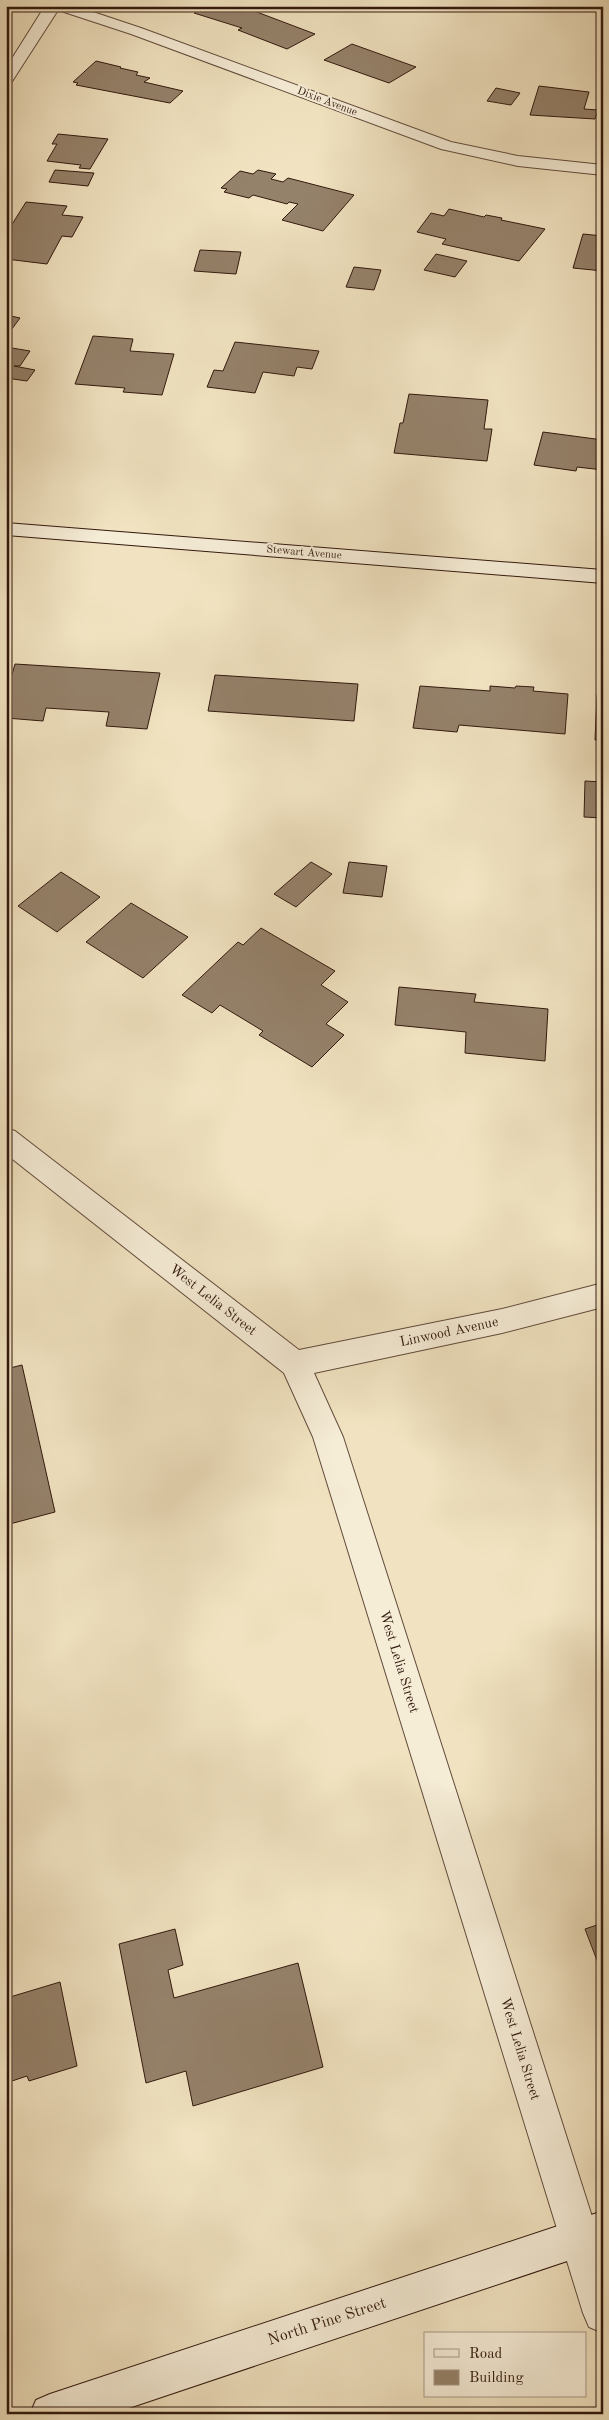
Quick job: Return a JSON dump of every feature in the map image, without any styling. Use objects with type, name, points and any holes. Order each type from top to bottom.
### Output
[{"type":"street","points":[[6,80],[53,6]]},
{"type":"street","name":"Dixie Avenue","points":[[59,6],[136,31],[447,146],[518,161],[603,170]]},
{"type":"street","name":"Stewart Avenue","points":[[6,529],[603,577]]},
{"type":"street","name":"West Lelia Street","points":[[6,1139],[295,1364],[328,1436],[591,2234],[603,2313]]},
{"type":"street","name":"Linwood Avenue","points":[[295,1364],[502,1321],[603,1295]]},
{"type":"street","name":"North Pine Street","points":[[50,2414],[591,2234]]},
{"type":"building","points":[[207,6],[241,6],[315,34],[287,49],[238,30],[242,28],[194,13]]},
{"type":"building","points":[[352,44],[416,67],[389,83],[324,60]]},
{"type":"building","points":[[96,61],[138,72],[136,75],[150,78],[144,82],[183,91],[170,103],[76,85],[78,83],[73,82]]},
{"type":"building","points":[[539,86],[589,92],[584,109],[598,110],[595,119],[530,115]]},
{"type":"building","points":[[496,88],[520,93],[511,105],[487,101]]},
{"type":"building","points":[[58,134],[108,139],[90,169],[79,168],[81,165],[47,161],[57,144],[52,144]]},
{"type":"building","points":[[55,170],[94,173],[88,186],[49,182]]},
{"type":"building","points":[[258,170],[276,174],[271,179],[283,182],[288,178],[354,195],[323,231],[282,220],[298,204],[289,202],[287,204],[253,195],[249,198],[224,192],[227,189],[221,188],[240,171],[253,174]]},
{"type":"building","points":[[26,202],[67,206],[62,215],[83,217],[72,237],[62,236],[47,264],[6,259],[6,234]]},
{"type":"building","points":[[449,209],[484,217],[486,215],[502,218],[501,220],[545,229],[519,261],[442,244],[446,239],[417,232],[431,213],[444,216]]},
{"type":"building","points":[[583,234],[603,236],[603,271],[573,268]]},
{"type":"building","points":[[200,250],[241,252],[236,274],[194,271]]},
{"type":"building","points":[[436,254],[467,261],[455,277],[424,270]]},
{"type":"building","points":[[354,267],[381,270],[374,290],[346,287]]},
{"type":"building","points":[[6,315],[20,318],[6,337]]},
{"type":"building","points":[[93,336],[133,339],[130,351],[174,354],[162,395],[123,392],[125,388],[75,384]]},
{"type":"building","points":[[235,342],[319,351],[312,369],[297,367],[294,376],[263,372],[255,393],[207,387],[214,370],[223,371]]},
{"type":"building","points":[[6,347],[30,351],[20,366],[14,366],[35,370],[27,381],[6,378]]},
{"type":"building","points":[[409,394],[488,400],[484,429],[492,429],[487,461],[394,453],[400,423],[403,423]]},
{"type":"building","points":[[543,432],[603,440],[603,470],[577,467],[576,471],[534,465]]},
{"type":"building","points":[[15,664],[160,673],[147,729],[106,726],[109,712],[46,708],[43,721],[6,718],[6,695]]},
{"type":"building","points":[[215,675],[358,684],[354,721],[208,711]]},
{"type":"building","points":[[420,686],[490,691],[490,686],[515,688],[516,686],[534,687],[533,691],[568,694],[565,734],[459,725],[457,732],[413,728]]},
{"type":"building","points":[[597,695],[603,695],[603,740],[595,740]]},
{"type":"building","points":[[585,781],[603,782],[603,818],[584,817]]},
{"type":"building","points":[[311,862],[332,874],[296,907],[274,894]]},
{"type":"building","points":[[349,862],[387,866],[382,897],[343,893]]},
{"type":"building","points":[[61,872],[100,897],[57,932],[18,906]]},
{"type":"building","points":[[131,903],[188,937],[143,978],[86,942]]},
{"type":"building","points":[[261,928],[335,971],[321,985],[348,1002],[326,1024],[344,1035],[312,1067],[259,1035],[263,1031],[220,1005],[212,1013],[182,995],[238,942],[243,945]]},
{"type":"building","points":[[399,987],[476,994],[474,1002],[548,1009],[545,1061],[465,1053],[466,1032],[395,1025]]},
{"type":"building","points":[[22,1365],[55,1512],[6,1525],[6,1369]]},
{"type":"building","points":[[603,1923],[603,1976],[585,1929]]},
{"type":"building","points":[[175,1929],[183,1965],[168,1970],[174,1998],[298,1963],[323,2067],[193,2106],[186,2071],[146,2083],[119,1944]]},
{"type":"building","points":[[60,1982],[77,2066],[29,2081],[27,2076],[6,2083],[6,2010],[11,2009],[10,1997]]}]
